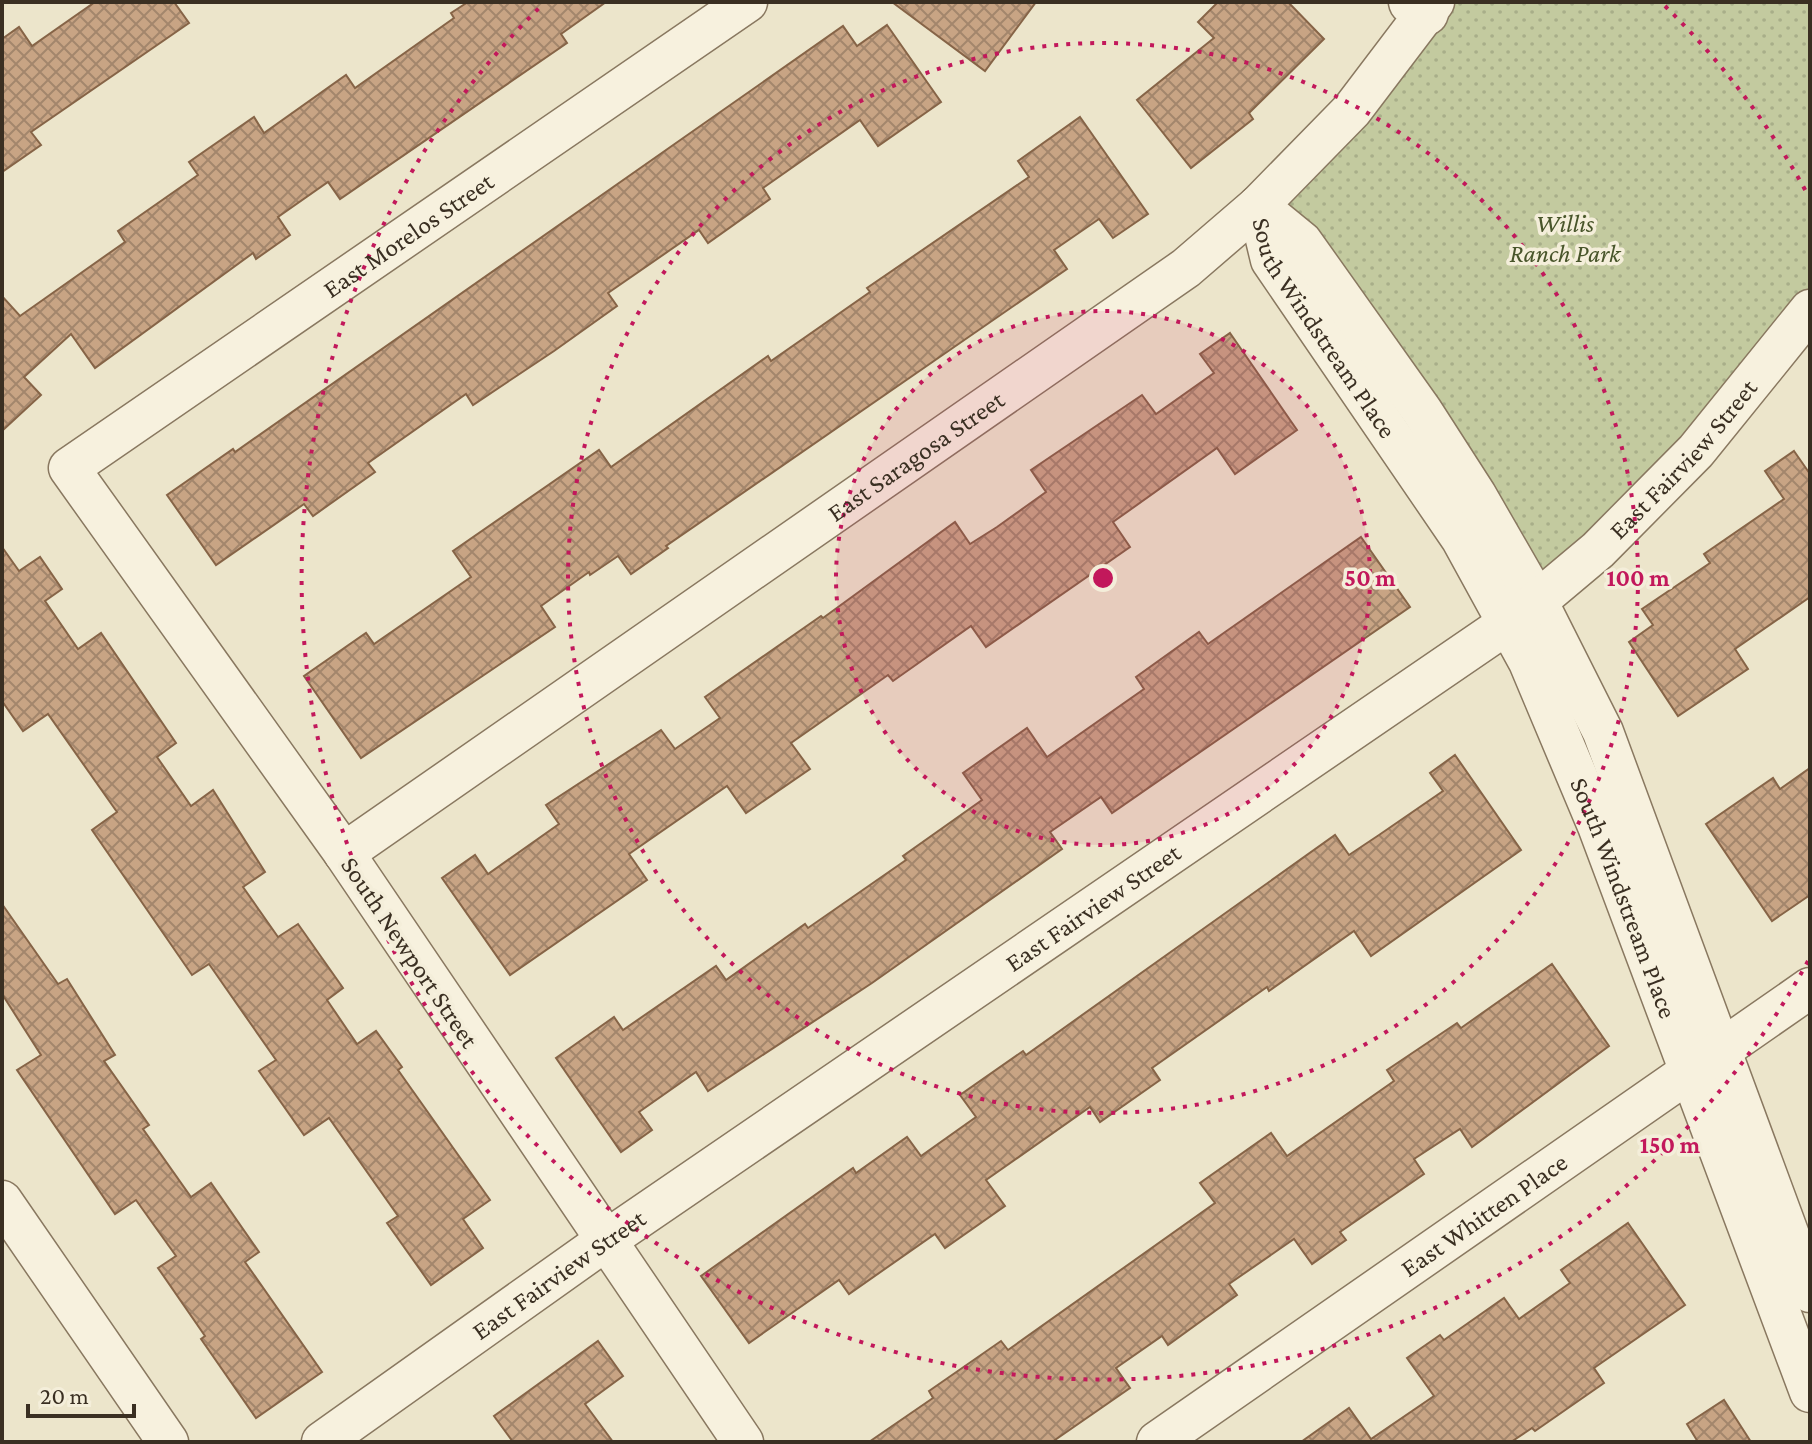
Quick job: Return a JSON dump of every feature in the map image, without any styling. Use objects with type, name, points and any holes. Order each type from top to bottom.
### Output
[{"type":"street","name":"East Morelos Street","points":[[69,468],[747,2]]},
{"type":"street","name":"East Saragosa Street","points":[[344,853],[1186,268],[1258,206],[1352,110],[1424,6]]},
{"type":"street","name":"South Windstream Place","points":[[1258,206],[1302,242],[1476,495],[1523,612],[1603,732],[1810,1392]]},
{"type":"street","name":"East Fairview Street","points":[[322,1442],[605,1241],[1523,612],[1598,550],[1696,451],[1810,310]]},
{"type":"street","name":"South Newport Street","points":[[69,468],[344,853],[743,1442]]},
{"type":"street","name":"East Whitten Place","points":[[1157,1442],[1810,988]]},
{"type":"street","name":"South Windstream Place","points":[[1705,1062],[1810,1292]]},
{"type":"street","points":[[2,1201],[168,1442]]},
{"type":"green space","name":"Willis Ranch Park","points":[[1434,2],[1810,2],[1810,310],[1523,613],[1258,206]]},
{"type":"building","points":[[95,2],[174,2],[189,23],[31,132],[41,145],[2,172],[2,39],[19,27],[32,46]]},
{"type":"building","points":[[468,2],[606,2],[561,34],[567,43],[340,199],[328,182],[278,217],[290,235],[256,259],[253,253],[95,368],[71,334],[24,377],[41,395],[2,431],[2,296],[20,316],[125,242],[118,231],[198,175],[189,162],[254,117],[264,133],[346,75],[355,88],[454,18],[451,13]]},
{"type":"building","points":[[892,2],[1036,2],[985,71]]},
{"type":"building","points":[[1218,2],[1288,2],[1324,39],[1249,113],[1253,119],[1191,168],[1137,100],[1214,38],[1198,22]]},
{"type":"building","points":[[887,25],[941,102],[878,146],[860,120],[763,188],[770,199],[708,243],[699,230],[608,293],[617,306],[554,351],[473,405],[466,394],[368,463],[375,472],[313,516],[304,504],[216,565],[167,495],[233,449],[235,452],[843,26],[857,46]]},
{"type":"building","points":[[1080,117],[1148,214],[1113,238],[1099,219],[1054,250],[1067,269],[666,546],[668,548],[631,574],[618,556],[590,575],[589,572],[541,606],[555,627],[361,758],[304,676],[366,633],[374,644],[471,577],[453,551],[599,450],[611,467],[768,356],[771,361],[870,292],[867,288],[1029,177],[1018,161]]},
{"type":"building","points":[[1230,333],[1297,430],[1235,474],[1217,448],[1113,522],[1130,547],[986,647],[971,626],[893,681],[888,675],[791,743],[810,769],[746,813],[727,786],[629,854],[647,880],[510,975],[442,878],[475,855],[488,874],[559,824],[546,805],[661,730],[675,749],[720,718],[705,697],[821,616],[823,618],[955,522],[970,544],[997,527],[1046,492],[1031,470],[1142,395],[1156,414],[1214,373],[1200,354]]},
{"type":"building","points":[[1794,451],[1810,474],[1810,597],[1735,649],[1748,669],[1678,716],[1629,642],[1653,625],[1642,609],[1710,563],[1704,554],[1784,499],[1765,471]]},
{"type":"building","points":[[1361,537],[1410,607],[1112,813],[1101,797],[1050,832],[1062,849],[872,983],[708,1091],[696,1072],[639,1112],[652,1130],[621,1152],[556,1058],[614,1017],[623,1030],[716,966],[726,980],[805,924],[808,928],[906,860],[903,856],[982,800],[963,773],[1027,728],[1047,757],[1144,689],[1136,677],[1199,632],[1208,644]]},
{"type":"building","points":[[2,547],[19,571],[40,557],[62,589],[45,601],[78,649],[101,633],[176,743],[157,757],[191,806],[213,790],[265,872],[243,887],[278,937],[298,924],[343,988],[327,1000],[357,1044],[376,1031],[402,1067],[398,1070],[490,1200],[463,1219],[483,1248],[431,1285],[387,1223],[398,1216],[329,1118],[304,1135],[259,1071],[276,1060],[209,964],[192,975],[92,830],[117,812],[48,714],[23,731],[2,701]]},
{"type":"building","points":[[1455,755],[1521,850],[1371,956],[1354,931],[1269,991],[1267,987],[1152,1068],[1160,1080],[1100,1122],[1090,1107],[986,1180],[1005,1206],[945,1248],[935,1234],[849,1294],[839,1280],[749,1343],[701,1276],[853,1168],[856,1173],[907,1137],[921,1156],[976,1117],[960,1095],[1023,1051],[1026,1055],[1335,835],[1349,855],[1379,835],[1443,791],[1430,773]]},
{"type":"building","points":[[1810,768],[1810,895],[1772,921],[1706,824],[1773,778],[1780,789]]},
{"type":"building","points":[[2,904],[58,984],[67,979],[115,1055],[104,1061],[149,1125],[143,1129],[191,1197],[211,1183],[259,1252],[245,1262],[322,1372],[256,1418],[201,1339],[205,1336],[158,1268],[176,1256],[136,1200],[115,1214],[17,1070],[41,1055],[2,994]]},
{"type":"building","points":[[1552,964],[1609,1046],[1472,1147],[1460,1129],[1414,1159],[1424,1174],[1340,1232],[1346,1240],[1312,1264],[1294,1239],[1229,1284],[1237,1295],[1168,1345],[1162,1336],[1116,1368],[1130,1388],[1052,1442],[869,1442],[933,1398],[929,1391],[1001,1341],[1008,1350],[1215,1203],[1200,1183],[1271,1133],[1287,1156],[1394,1081],[1387,1070],[1457,1023],[1461,1028]]},
{"type":"building","points":[[1628,1223],[1685,1305],[1594,1368],[1604,1383],[1535,1431],[1532,1428],[1511,1442],[1301,1442],[1349,1408],[1371,1439],[1434,1396],[1407,1358],[1440,1335],[1444,1340],[1504,1298],[1519,1319],[1570,1283],[1561,1270]]},
{"type":"building","points":[[598,1341],[623,1376],[585,1404],[613,1442],[513,1442],[494,1416]]},
{"type":"building","points":[[1724,1400],[1751,1442],[1698,1442],[1687,1424]]}]
